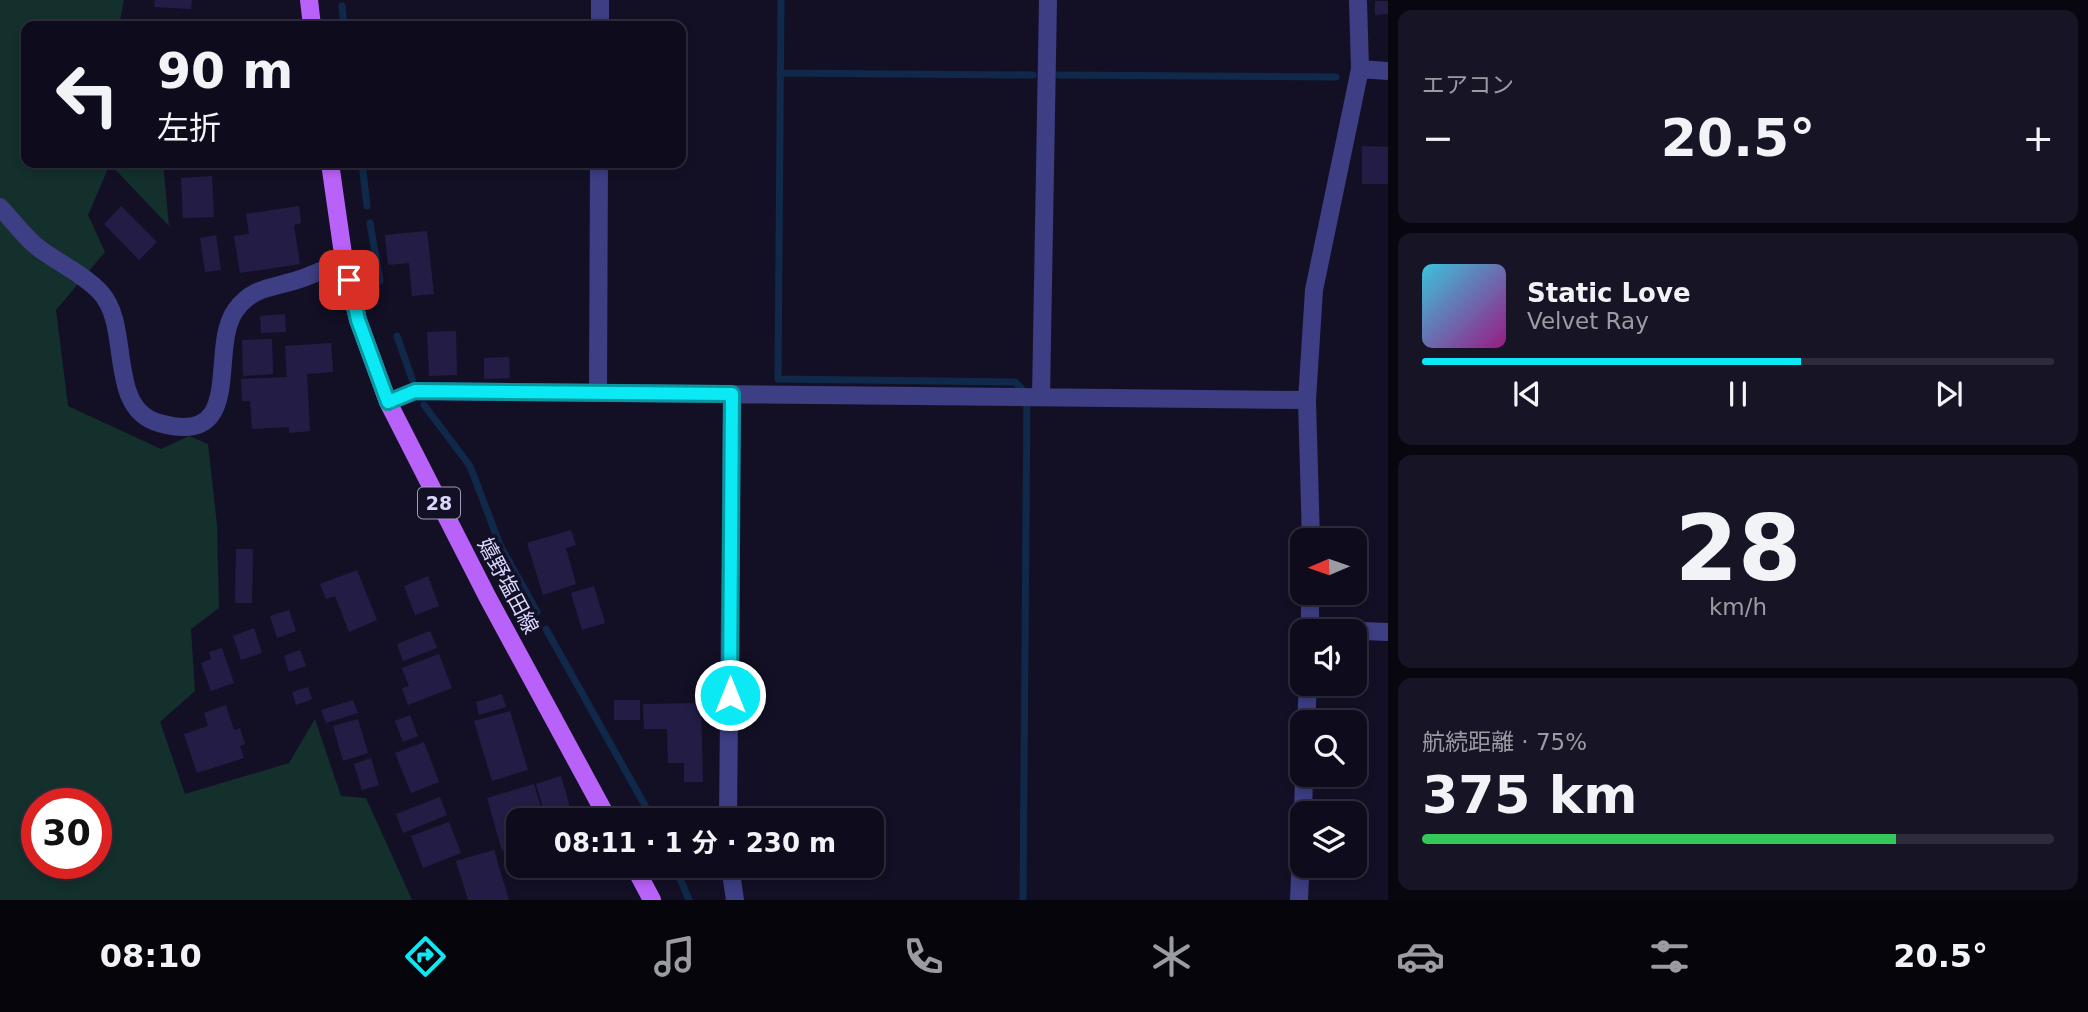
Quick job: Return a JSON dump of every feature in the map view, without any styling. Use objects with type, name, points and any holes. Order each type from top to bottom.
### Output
[{"type":"main road","points":[[309,0],[311,21]]},
{"type":"main road","name":"嬉野塩田線","points":[[331,168],[344,261],[358,320],[388,402],[488,598],[602,808]]},
{"type":"main road","points":[[640,878],[652,900]]},
{"type":"street","points":[[600,0],[600,21]]},
{"type":"street","points":[[1038,397],[1048,0]]},
{"type":"street","points":[[1311,528],[1307,400],[1314,290],[1360,69],[1357,0]]},
{"type":"street","points":[[1360,69],[1388,71]]},
{"type":"street","points":[[598,393],[599,168]]},
{"type":"street","points":[[0,207],[34,244],[101,293],[115,320],[125,383],[134,405],[152,421],[177,428],[198,424],[215,409],[223,383],[226,334],[236,310],[259,289],[298,280],[344,261]]},
{"type":"street","points":[[388,402],[415,391],[1307,400]]},
{"type":"street","points":[[727,808],[732,394]]},
{"type":"street","points":[[1367,631],[1388,632]]},
{"type":"street","points":[[732,878],[735,900]]},
{"type":"street","points":[[1299,900],[1300,878]]},
{"type":"green space","points":[[0,0],[124,0],[120,21],[21,21],[21,168],[108,168],[88,215],[105,252],[56,310],[68,406],[161,449],[189,436],[208,444],[217,525],[219,608],[191,629],[195,691],[160,722],[185,794],[289,763],[315,719],[341,796],[366,798],[412,900],[0,900]]},
{"type":"green space","points":[[114,168],[163,168],[169,226]]},
{"type":"building","points":[[155,0],[192,0],[191,9],[154,7]]},
{"type":"building","points":[[1375,1],[1388,1],[1388,14],[1375,15]]},
{"type":"building","points":[[186,19],[186,21],[142,21]]},
{"type":"building","points":[[1362,146],[1388,147],[1388,184],[1362,184]]},
{"type":"building","points":[[212,176],[214,217],[183,218],[181,178]]},
{"type":"building","points":[[121,206],[157,242],[139,260],[104,224]]},
{"type":"building","points":[[299,206],[301,223],[294,225],[300,264],[240,273],[234,236],[249,234],[246,214]]},
{"type":"building","points":[[427,231],[434,294],[412,296],[409,263],[388,265],[385,235]]},
{"type":"building","points":[[216,235],[221,270],[205,272],[200,238]]},
{"type":"building","points":[[285,314],[286,332],[261,333],[260,316]]},
{"type":"building","points":[[456,331],[457,375],[429,376],[427,332]]},
{"type":"building","points":[[272,339],[273,374],[243,376],[242,340]]},
{"type":"building","points":[[331,343],[333,372],[307,374],[310,431],[289,433],[289,427],[252,429],[250,401],[242,401],[241,379],[287,377],[285,346]]},
{"type":"building","points":[[509,357],[510,378],[484,379],[484,358]]},
{"type":"building","points":[[571,530],[576,545],[566,548],[576,584],[543,595],[527,543]]},
{"type":"building","points":[[236,549],[253,549],[252,603],[235,603]]},
{"type":"building","points":[[357,570],[377,620],[349,632],[335,596],[326,599],[320,584]]},
{"type":"building","points":[[428,576],[439,606],[415,615],[404,586]]},
{"type":"building","points":[[594,586],[605,623],[582,630],[571,593]]},
{"type":"building","points":[[289,610],[296,631],[277,638],[270,616]]},
{"type":"building","points":[[254,628],[262,653],[241,660],[233,636]]},
{"type":"building","points":[[430,631],[437,648],[403,661],[397,644]]},
{"type":"building","points":[[222,648],[234,683],[211,691],[201,663],[211,659],[209,652]]},
{"type":"building","points":[[300,650],[306,666],[289,672],[284,656]]},
{"type":"building","points":[[439,654],[452,688],[408,705],[402,688],[409,686],[402,668]]},
{"type":"building","points":[[308,687],[312,699],[296,705],[292,692]]},
{"type":"building","points":[[502,694],[506,707],[479,715],[476,702]]},
{"type":"building","points":[[353,700],[358,713],[326,723],[321,710]]},
{"type":"building","points":[[614,700],[640,700],[640,720],[614,720]]},
{"type":"building","points":[[701,703],[703,782],[684,782],[684,763],[668,763],[667,729],[644,729],[643,704]]},
{"type":"building","points":[[226,705],[234,730],[240,728],[245,744],[240,746],[244,758],[197,773],[184,734],[208,726],[204,713]]},
{"type":"building","points":[[510,711],[528,770],[492,781],[474,721]]},
{"type":"building","points":[[410,715],[418,736],[403,742],[395,721]]},
{"type":"building","points":[[358,719],[368,753],[343,761],[333,726]]},
{"type":"building","points":[[424,742],[439,782],[411,793],[395,753]]},
{"type":"building","points":[[371,758],[379,785],[362,790],[354,764]]},
{"type":"building","points":[[561,776],[570,808],[543,808],[536,784]]},
{"type":"building","points":[[534,784],[541,808],[506,808],[506,850],[502,851],[487,798]]},
{"type":"building","points":[[440,797],[447,815],[403,833],[396,814]]},
{"type":"building","points":[[449,822],[461,853],[423,868],[411,836]]},
{"type":"building","points":[[494,850],[509,900],[468,900],[456,861]]},
{"type":"waterway","points":[[781,0],[778,379],[1015,382],[1027,394],[1023,900]]},
{"type":"waterway","points":[[342,6],[344,21]]},
{"type":"waterway","points":[[780,73],[1033,75]]},
{"type":"waterway","points":[[1059,75],[1336,77]]},
{"type":"waterway","points":[[363,168],[367,206]]},
{"type":"waterway","points":[[370,223],[380,281]]},
{"type":"waterway","points":[[397,336],[412,379]]},
{"type":"waterway","points":[[424,405],[470,466],[500,545],[537,612]]},
{"type":"waterway","points":[[546,629],[646,808]]},
{"type":"waterway","points":[[680,878],[689,900]]},
{"type":"route","points":[[349,280],[358,320],[388,402],[415,391],[732,394],[730,695]]}]
